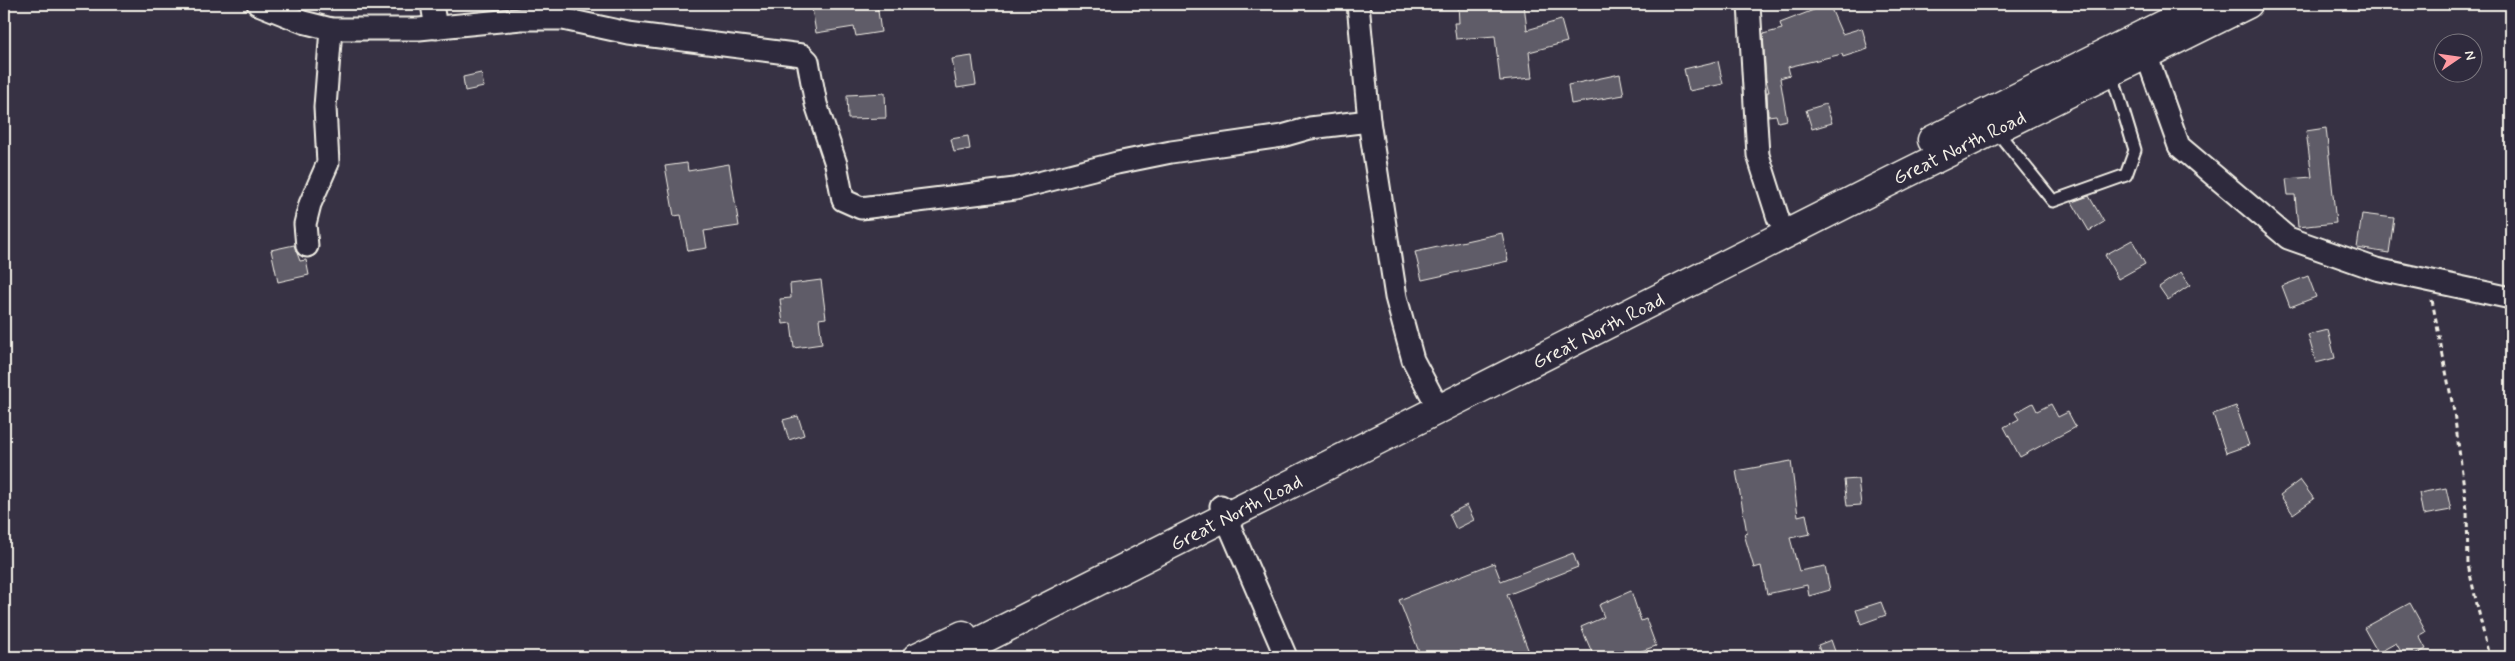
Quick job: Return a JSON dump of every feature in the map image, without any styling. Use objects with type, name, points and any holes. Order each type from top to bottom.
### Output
[{"type":"highway","name":"Great North Road","points":[[2142,45],[2204,4]]},
{"type":"highway","name":"Great North Road","points":[[948,657],[1223,512],[1990,121],[2142,45],[2248,4]]},
{"type":"highway","name":"Great North Road","points":[[1434,404],[1778,218],[1990,121]]},
{"type":"highway","name":"Great North Road","points":[[918,657],[1223,512]]},
{"type":"street","points":[[258,4],[303,22],[331,29],[436,28],[521,19],[563,19],[628,32],[802,55],[808,61],[816,104],[833,155],[843,200],[860,208],[1015,189],[1117,163],[1172,152],[1282,136],[1310,128],[1369,121]]},
{"type":"street","points":[[432,4],[436,28]]},
{"type":"street","points":[[1358,4],[1369,121],[1396,298],[1413,360],[1434,404]]},
{"type":"street","points":[[1749,4],[1758,155],[1778,218]]},
{"type":"street","points":[[307,246],[305,224],[310,204],[328,162],[326,107],[331,29]]},
{"type":"street","points":[[2142,45],[2179,146],[2288,238],[2376,269],[2511,298]]},
{"type":"street","points":[[1223,512],[1286,657]]},
{"type":"lane","points":[[1990,121],[2053,201],[2126,174],[2135,150],[2109,62]]},
{"type":"path","points":[[2428,280],[2455,422],[2467,510],[2468,564],[2489,657]]},
{"type":"building","points":[[838,4],[877,4],[881,32],[856,36],[854,27],[816,33],[812,8]]},
{"type":"building","points":[[1458,4],[1524,4],[1527,30],[1561,20],[1567,42],[1529,52],[1532,78],[1500,81],[1495,36],[1456,39],[1454,23],[1459,23]]},
{"type":"building","points":[[1829,4],[1842,34],[1862,28],[1868,49],[1843,57],[1842,54],[1788,67],[1790,75],[1780,78],[1787,120],[1778,122],[1776,115],[1768,116],[1767,92],[1769,92],[1766,80],[1763,34],[1782,29],[1780,23]]},
{"type":"building","points":[[972,56],[976,85],[957,88],[952,59]]},
{"type":"building","points":[[1718,61],[1723,84],[1689,91],[1684,69]]},
{"type":"building","points":[[481,73],[484,87],[465,91],[463,77]]},
{"type":"building","points":[[1620,74],[1624,95],[1571,104],[1568,85]]},
{"type":"building","points":[[885,93],[886,118],[848,119],[847,95]]},
{"type":"building","points":[[1826,104],[1832,123],[1812,129],[1806,110]]},
{"type":"building","points":[[2326,128],[2336,223],[2298,227],[2295,195],[2288,195],[2286,179],[2312,177],[2306,131]]},
{"type":"building","points":[[968,136],[970,149],[954,152],[951,139]]},
{"type":"building","points":[[687,163],[688,171],[729,164],[739,226],[704,231],[707,248],[688,251],[681,215],[674,216],[665,166]]},
{"type":"building","points":[[2089,196],[2104,222],[2089,231],[2072,202]]},
{"type":"building","points":[[2362,214],[2394,218],[2389,253],[2357,248]]},
{"type":"building","points":[[1502,233],[1508,261],[1422,280],[1415,252]]},
{"type":"building","points":[[2132,240],[2145,264],[2118,279],[2105,255]]},
{"type":"building","points":[[294,245],[300,261],[306,260],[309,275],[278,282],[271,250]]},
{"type":"building","points":[[2181,272],[2190,285],[2168,300],[2159,287]]},
{"type":"building","points":[[2308,276],[2316,297],[2290,307],[2282,286]]},
{"type":"building","points":[[821,280],[826,318],[819,319],[822,344],[794,348],[791,323],[783,324],[780,299],[791,298],[790,284]]},
{"type":"building","points":[[2328,330],[2335,358],[2316,363],[2308,335]]},
{"type":"building","points":[[2033,403],[2037,411],[2051,404],[2058,417],[2068,412],[2076,427],[2020,457],[2004,427],[2019,419],[2015,413]]},
{"type":"building","points":[[2236,406],[2249,445],[2226,453],[2213,414]]},
{"type":"building","points":[[798,416],[804,435],[789,440],[783,420]]},
{"type":"building","points":[[1791,461],[1798,516],[1806,514],[1810,534],[1790,538],[1799,571],[1825,566],[1830,590],[1809,596],[1807,585],[1767,594],[1761,566],[1754,568],[1744,534],[1747,533],[1736,471]]},
{"type":"building","points":[[1858,479],[1861,505],[1847,506],[1844,480]]},
{"type":"building","points":[[2300,480],[2314,499],[2293,514],[2280,495]]},
{"type":"building","points":[[2446,488],[2451,510],[2423,515],[2419,493]]},
{"type":"building","points":[[1467,505],[1474,520],[1456,529],[1449,514]]},
{"type":"building","points":[[1573,553],[1578,567],[1507,595],[1531,657],[1421,657],[1399,600],[1494,563],[1501,581]]},
{"type":"building","points":[[1631,591],[1641,621],[1646,619],[1656,646],[1624,657],[1594,657],[1581,627],[1604,617],[1599,605]]},
{"type":"building","points":[[1881,602],[1886,615],[1861,624],[1856,610]]},
{"type":"building","points":[[2410,603],[2426,632],[2419,636],[2426,649],[2411,657],[2404,657],[2396,643],[2378,653],[2364,628]]},
{"type":"building","points":[[1831,640],[1837,657],[1822,657],[1818,645]]}]
